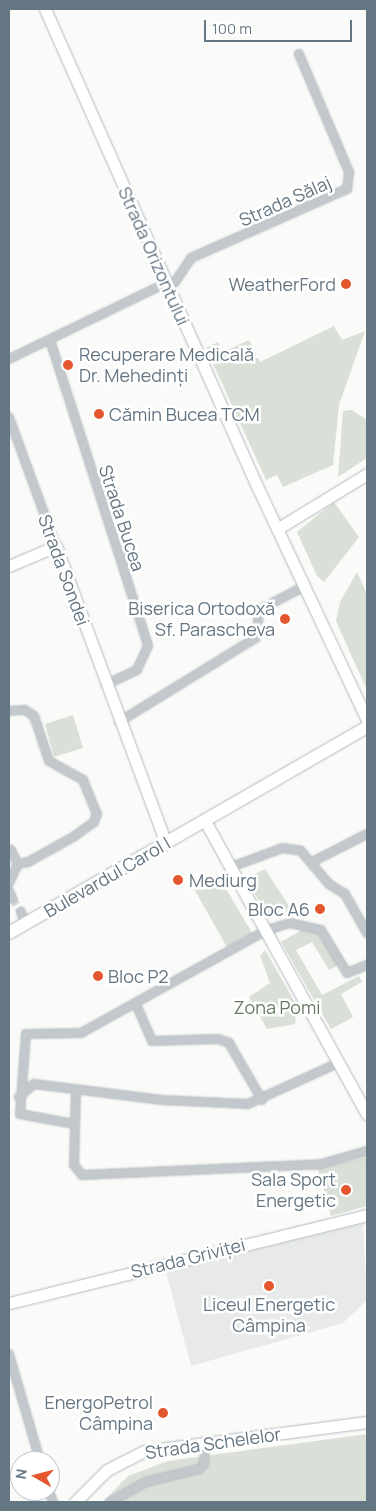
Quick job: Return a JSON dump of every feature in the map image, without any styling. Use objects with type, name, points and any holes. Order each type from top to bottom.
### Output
[{"type":"main road","name":"Strada Orizontului","points":[[45,9],[277,529],[367,720]]},
{"type":"main road","points":[[277,529],[367,474]]},
{"type":"main road","points":[[9,566],[56,546]]},
{"type":"main road","name":"Strada Sondei","points":[[56,546],[118,722],[166,844]]},
{"type":"main road","name":"Bulevardul Carol I","points":[[9,933],[23,918],[166,844],[367,727]]},
{"type":"main road","points":[[205,821],[267,930],[367,1114]]},
{"type":"main road","name":"Strada Griviței","points":[[9,1303],[367,1215]]},
{"type":"main road","name":"Strada Schelelor","points":[[75,1502],[107,1470],[132,1455],[205,1441],[367,1422]]},
{"type":"street","name":"Strada Sălaj","points":[[168,287],[191,258],[347,189],[349,172],[299,54]]},
{"type":"street","points":[[9,359],[168,287]]},
{"type":"street","name":"Strada Bucea","points":[[50,340],[148,646],[137,670],[105,685]]},
{"type":"street","name":"Strada Sondei","points":[[9,417],[56,546]]},
{"type":"street","points":[[118,722],[257,637],[259,610],[305,586]]},
{"type":"street","points":[[9,712],[25,710],[34,716],[49,761],[83,780],[96,814],[94,822],[69,840],[18,864],[9,883]]},
{"type":"street","points":[[312,862],[367,834]]},
{"type":"street","points":[[231,867],[283,848],[301,851],[329,884],[345,894],[367,933]]},
{"type":"street","points":[[11,850],[18,864]]},
{"type":"street","points":[[74,1124],[22,1116],[18,1098],[26,1034],[81,1034],[267,930],[290,923],[307,924],[321,930],[347,973],[367,965]]},
{"type":"street","points":[[136,1004],[152,1041],[218,1038],[229,1043],[262,1100]]},
{"type":"street","points":[[18,1098],[30,1085],[76,1091],[238,1105],[262,1100],[338,1063]]},
{"type":"street","points":[[76,1091],[74,1165],[86,1175],[326,1163],[367,1151]]},
{"type":"street","points":[[9,1097],[18,1098]]},
{"type":"street","points":[[9,1354],[37,1451]]},
{"type":"street","points":[[110,1502],[146,1482],[199,1469],[204,1464],[205,1441]]},
{"type":"shaded area","name":"Liceul Energetic Câmpina","points":[[363,1223],[367,1300],[343,1323],[191,1366],[166,1272]]},
{"type":"green space","points":[[334,326],[342,340],[365,331],[339,405],[333,465],[283,487],[277,475],[266,480],[206,348],[218,342],[223,352],[249,340],[260,362]]},
{"type":"green space","points":[[352,410],[367,420],[367,458],[338,477],[343,411]]},
{"type":"green space","points":[[334,502],[359,537],[324,582],[317,576],[297,532]]},
{"type":"green space","points":[[134,545],[141,567],[129,574],[121,550]]},
{"type":"green space","points":[[357,572],[367,594],[367,690],[336,621],[340,602]]},
{"type":"green space","points":[[73,715],[83,748],[54,757],[45,724]]},
{"type":"green space","points":[[265,869],[295,915],[270,917],[245,879]]},
{"type":"green space","name":"Zona Pomi","points":[[218,875],[252,933],[227,947],[194,889]]},
{"type":"green space","points":[[305,928],[317,930],[338,965],[329,970],[312,942],[296,950],[322,995],[359,976],[362,982],[341,994],[353,1017],[331,1029],[281,942]]},
{"type":"green space","name":"Zona Pomi","points":[[265,950],[297,1006],[295,1024],[267,1029],[249,997],[270,983],[260,956]]},
{"type":"green space","name":"Sala Sport Energetic","points":[[367,1157],[367,1206],[331,1216],[318,1169]]},
{"type":"green space","points":[[367,1434],[367,1502],[103,1502],[128,1476],[168,1461]]},
{"type":"tunnel","points":[[12,898],[21,912]]},
{"type":"place","name":"WeatherFord","points":[[346,284]]},
{"type":"place","name":"Recuperare Medicală Dr. Mehedinți","points":[[68,365]]},
{"type":"place","name":"Cămin Bucea TCM","points":[[99,414]]},
{"type":"place","name":"Biserica Ortodoxă Sf. Parascheva","points":[[285,619]]},
{"type":"place","name":"Mediurg","points":[[178,880]]},
{"type":"place","name":"Bloc A6","points":[[320,909]]},
{"type":"place","name":"Bloc P2","points":[[98,976]]},
{"type":"place","name":"Sala Sport Energetic","points":[[346,1190]]},
{"type":"place","name":"Liceul Energetic Câmpina","points":[[269,1286]]},
{"type":"place","name":"EnergoPetrol Câmpina","points":[[163,1413]]}]
